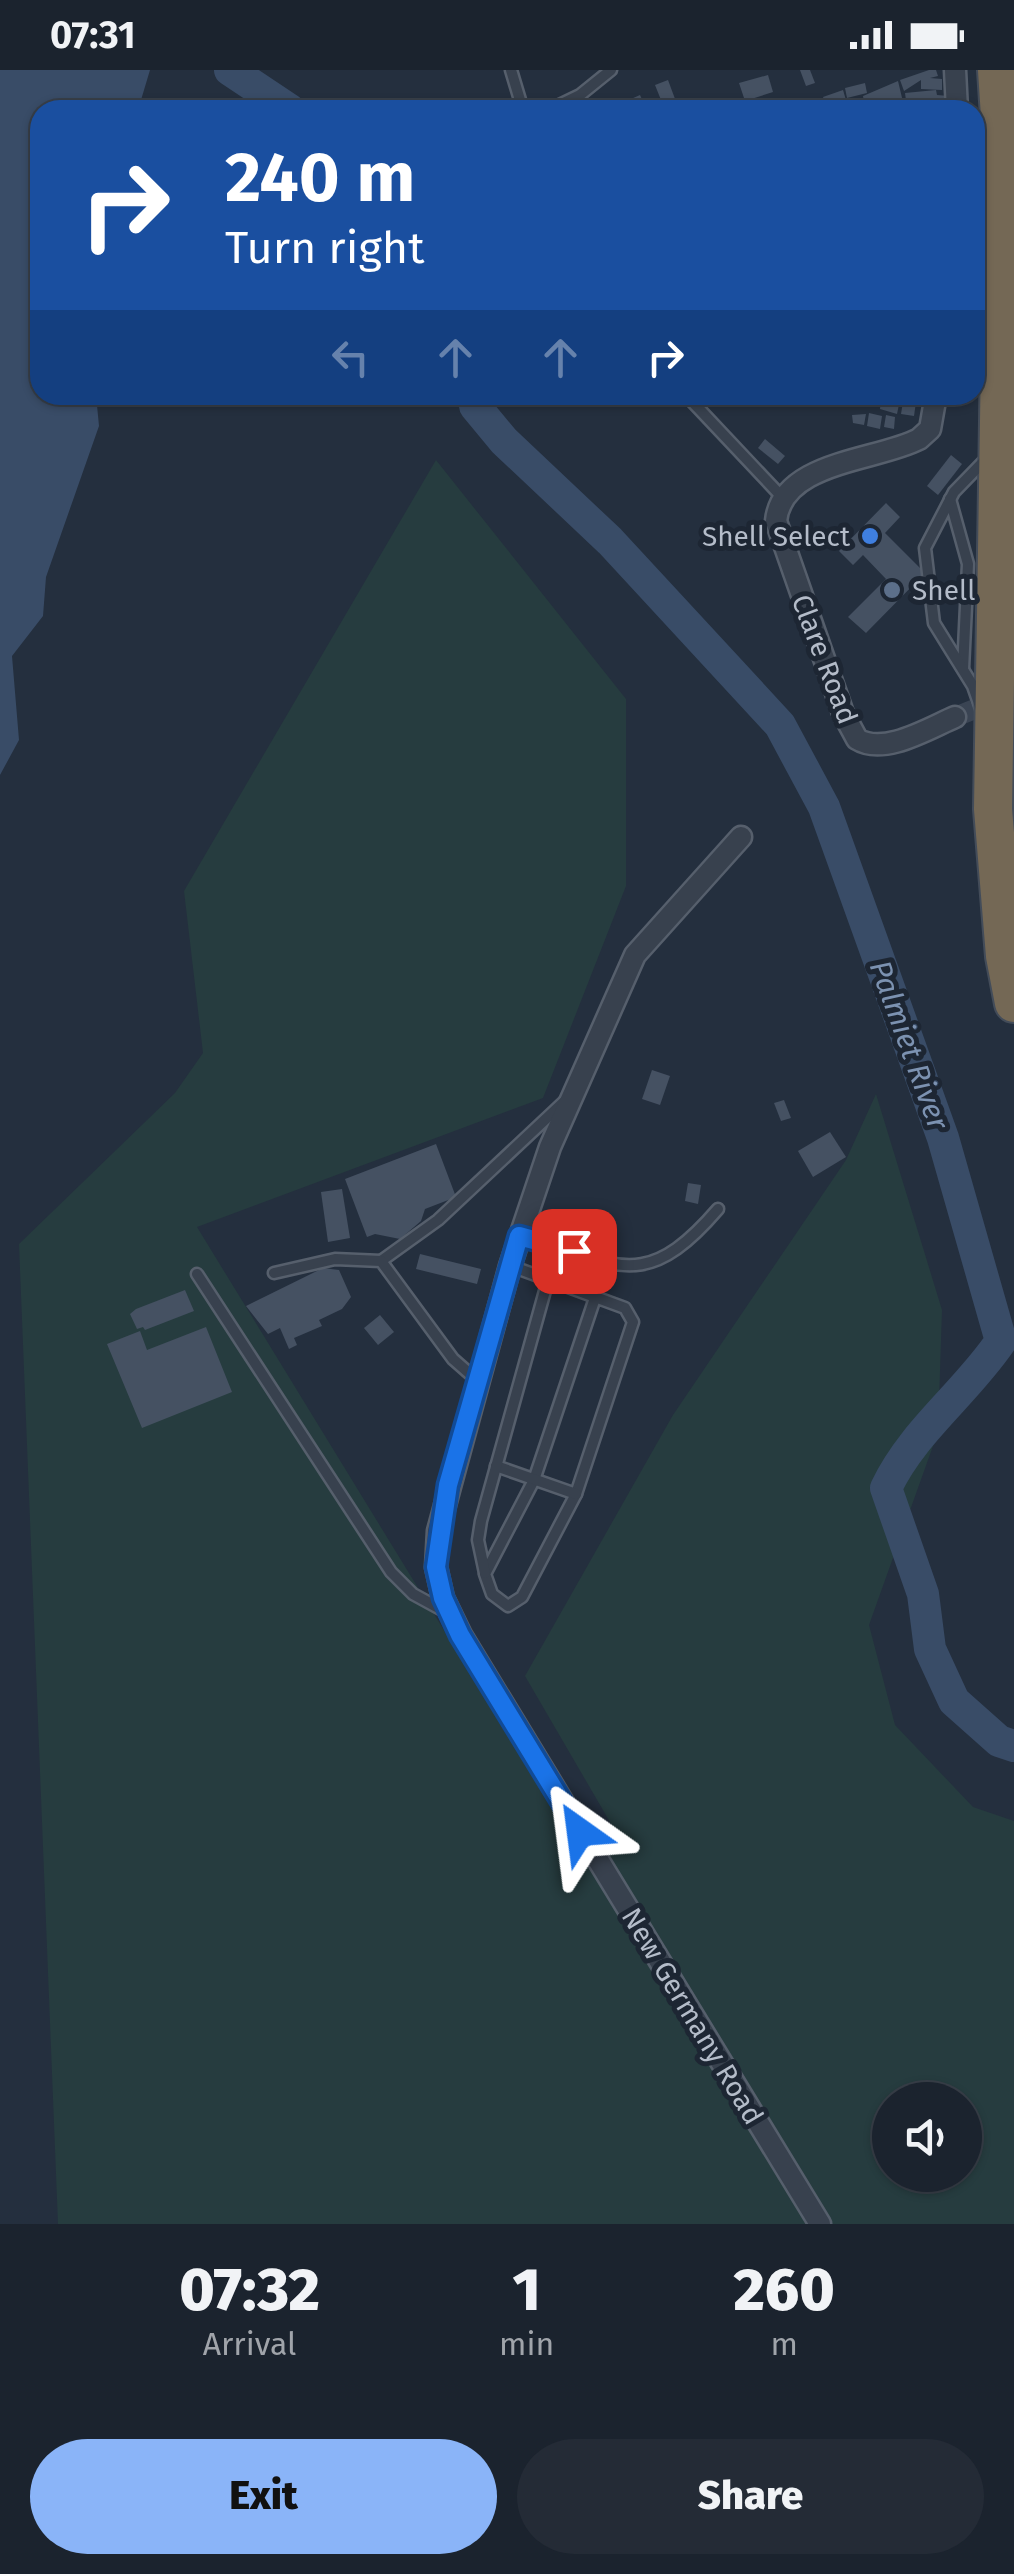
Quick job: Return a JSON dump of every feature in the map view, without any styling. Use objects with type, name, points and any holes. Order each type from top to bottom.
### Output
[{"type":"highway","points":[[997,70],[1003,163],[993,744],[1002,920],[1014,1003]]},
{"type":"street","points":[[955,70],[956,100]]},
{"type":"street","points":[[783,498],[813,475],[918,439],[930,429],[934,405]]},
{"type":"street","name":"Clare Road","points":[[783,498],[777,531],[850,731],[864,744],[876,745],[955,718]]},
{"type":"street","name":"New Germany Road","points":[[741,836],[634,956],[573,1094],[510,1266],[438,1531],[436,1567],[451,1615],[820,2224]]},
{"type":"lane","points":[[511,70],[520,100]]},
{"type":"lane","points":[[571,100],[612,70]]},
{"type":"lane","points":[[695,405],[783,498]]},
{"type":"lane","points":[[993,744],[964,670],[942,642],[928,592],[926,548],[950,500],[997,448]]},
{"type":"lane","points":[[950,500],[968,564],[964,670]]},
{"type":"lane","points":[[274,1273],[335,1259],[381,1261],[438,1220],[573,1094]]},
{"type":"lane","points":[[519,1236],[628,1266],[650,1266],[678,1252],[718,1209]]},
{"type":"lane","points":[[381,1261],[453,1359],[478,1381]]},
{"type":"lane","points":[[510,1266],[625,1308],[634,1322],[576,1494],[518,1604],[508,1606],[492,1594],[478,1540],[548,1280]]},
{"type":"lane","points":[[197,1274],[391,1572],[414,1594],[451,1615]]},
{"type":"lane","points":[[486,1574],[534,1480],[595,1298]]},
{"type":"lane","points":[[496,1466],[576,1494]]},
{"type":"green space","points":[[436,460],[626,699],[626,886],[543,1098],[197,1227],[578,1849],[614,1829],[525,1676],[673,1415],[846,1160],[876,1094],[942,1310],[938,1432],[869,1625],[895,1725],[973,1807],[1014,1821],[1014,2224],[58,2224],[19,1244],[175,1093],[203,1053],[184,891]]},
{"type":"water","points":[[0,70],[150,70],[141,100],[30,100],[30,405],[97,405],[99,426],[46,577],[43,616],[12,656],[19,740],[0,775]]},
{"type":"building","points":[[800,70],[810,70],[815,83],[806,86]]},
{"type":"building","points":[[936,70],[938,76],[930,78],[942,79],[942,90],[921,89],[921,80],[904,91],[900,80]]},
{"type":"building","points":[[768,75],[773,92],[745,100],[739,83]]},
{"type":"building","points":[[668,80],[675,100],[661,100],[655,85]]},
{"type":"building","points":[[898,81],[903,100],[864,100],[863,96]]},
{"type":"building","points":[[865,83],[867,93],[847,98],[845,88]]},
{"type":"building","points":[[843,90],[846,100],[824,100],[823,97]]},
{"type":"building","points":[[936,90],[937,95],[949,96],[948,100],[906,100],[905,93]]},
{"type":"building","points":[[880,405],[899,405],[897,414],[880,409]]},
{"type":"building","points":[[902,405],[916,405],[914,416],[901,414]]},
{"type":"building","points":[[869,413],[882,416],[880,429],[867,426]]},
{"type":"building","points":[[866,414],[864,425],[853,423],[852,415]]},
{"type":"building","points":[[886,415],[895,417],[894,429],[884,427]]},
{"type":"building","points":[[765,439],[785,456],[778,464],[758,448]]},
{"type":"building","points":[[951,455],[962,464],[938,495],[927,486]]},
{"type":"building","points":[[886,503],[900,517],[885,533],[925,573],[866,633],[848,617],[886,579],[863,555],[853,565],[839,551]]},
{"type":"building","points":[[652,1070],[670,1076],[660,1105],[642,1099]]},
{"type":"building","points":[[784,1100],[791,1118],[781,1121],[774,1103]]},
{"type":"building","points":[[830,1132],[846,1157],[813,1177],[798,1151]]},
{"type":"building","points":[[436,1144],[456,1197],[425,1209],[421,1221],[400,1239],[375,1234],[367,1237],[345,1179]]},
{"type":"building","points":[[688,1183],[701,1185],[698,1204],[685,1201]]},
{"type":"building","points":[[342,1189],[350,1238],[328,1242],[321,1192]]},
{"type":"building","points":[[420,1254],[481,1269],[477,1284],[416,1269]]},
{"type":"building","points":[[323,1268],[339,1270],[351,1297],[342,1309],[319,1320],[322,1326],[294,1338],[297,1345],[289,1349],[280,1328],[268,1334],[246,1306]]},
{"type":"building","points":[[185,1290],[194,1311],[145,1330],[137,1329],[130,1314],[136,1309]]},
{"type":"building","points":[[380,1315],[394,1332],[378,1345],[364,1328]]},
{"type":"building","points":[[206,1327],[232,1392],[142,1428],[107,1344],[140,1331],[147,1350]]},
{"type":"waterway","name":"Palmiet River","points":[[230,70],[275,100]]},
{"type":"waterway","name":"Palmiet River","points":[[475,405],[504,441],[610,541],[780,725],[824,807],[943,1138],[1001,1341],[910,1448],[886,1488],[923,1594],[930,1649],[954,1701],[999,1741],[1014,1746]]},
{"type":"tunnel","points":[[955,717],[1014,693]]},
{"type":"place","name":"Shell Select","points":[[870,536]]},
{"type":"place","name":"Shell","points":[[892,590]]},
{"type":"route","points":[[574,1251],[519,1236],[448,1485],[438,1531],[436,1567],[443,1598],[460,1635],[580,1832]]}]
